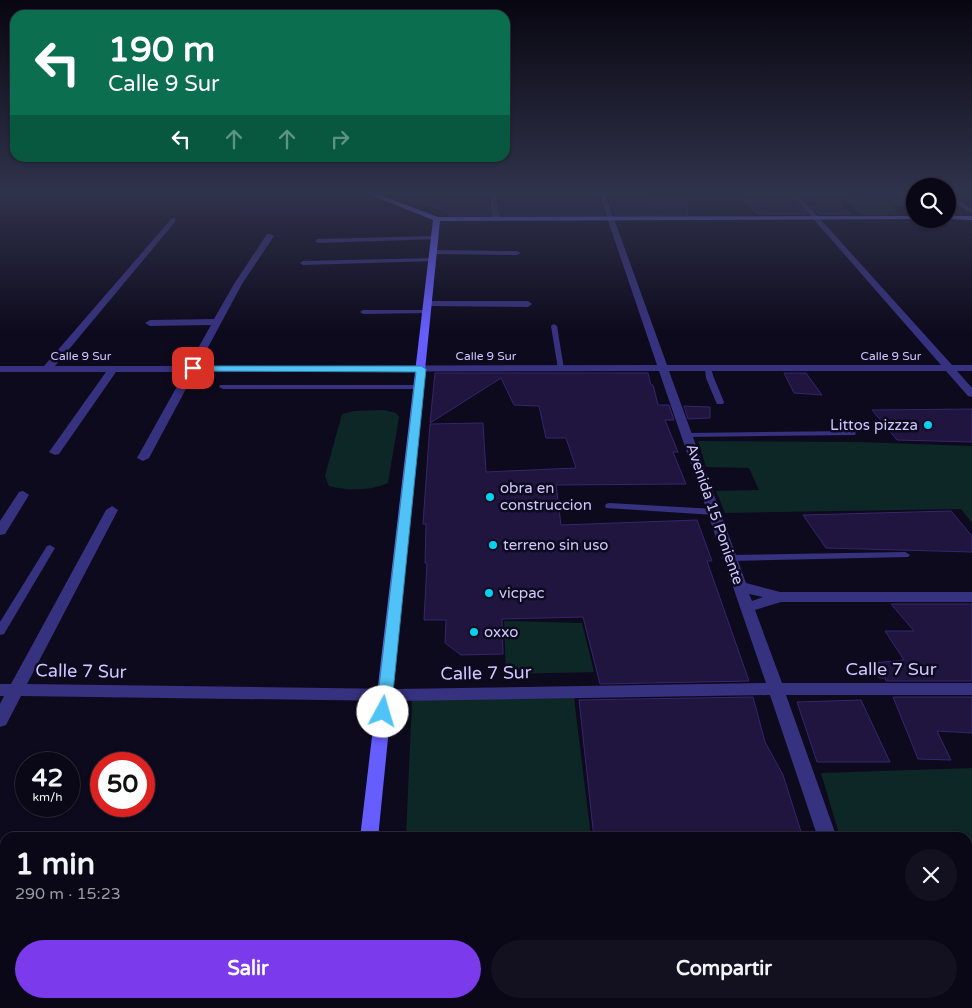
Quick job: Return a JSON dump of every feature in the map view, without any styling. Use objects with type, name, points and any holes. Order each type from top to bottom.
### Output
[{"type":"main road","points":[[370,832],[436,238]]},
{"type":"street","points":[[47,369],[157,238]]},
{"type":"street","points":[[143,458],[238,284],[269,238]]},
{"type":"street","name":"Avenida 15 Poniente","points":[[617,238],[826,832]]},
{"type":"street","points":[[833,238],[972,394]]},
{"type":"street","points":[[433,256],[517,253]]},
{"type":"street","points":[[428,308],[528,304]]},
{"type":"street","points":[[150,323],[218,322]]},
{"type":"street","points":[[54,452],[114,368]]},
{"type":"street","name":"Calle 9 Sur","points":[[0,369],[972,368]]},
{"type":"street","points":[[0,531],[24,495]]},
{"type":"street","points":[[0,720],[8,690],[112,510]]},
{"type":"street","points":[[739,586],[780,597],[972,597]]},
{"type":"street","points":[[747,608],[780,597]]},
{"type":"street","name":"Calle 7 Sur","points":[[8,690],[385,695],[776,689],[972,689]]},
{"type":"lane","points":[[318,241],[434,238]]},
{"type":"lane","points":[[303,263],[433,256]]},
{"type":"lane","points":[[363,312],[428,308]]},
{"type":"lane","points":[[554,326],[561,369]]},
{"type":"lane","points":[[708,368],[720,402]]},
{"type":"lane","points":[[223,387],[419,386]]},
{"type":"lane","points":[[687,435],[852,433]]},
{"type":"lane","points":[[609,506],[714,512]]},
{"type":"lane","points":[[0,631],[50,548]]},
{"type":"lane","points":[[730,558],[905,554]]},
{"type":"green space","points":[[384,410],[396,413],[399,417],[388,483],[374,488],[359,489],[329,486],[325,476],[342,414],[354,411]]},
{"type":"green space","points":[[698,441],[858,442],[972,446],[972,523],[961,509],[725,513],[716,491],[759,490],[749,468],[706,467]]},
{"type":"green space","points":[[504,621],[582,623],[594,672],[506,674]]},
{"type":"green space","points":[[574,698],[590,832],[406,832],[412,699]]},
{"type":"green space","points":[[972,768],[972,832],[839,832],[821,773]]},
{"type":"building","points":[[435,373],[648,373],[658,405],[669,405],[674,420],[665,420],[678,452],[673,452],[686,484],[556,485],[561,525],[697,520],[712,561],[707,561],[749,681],[600,684],[583,617],[502,619],[503,654],[461,655],[445,643],[446,620],[424,620],[427,563],[425,563],[426,524],[423,524],[430,424],[483,423],[486,472],[576,468],[566,438],[546,438],[539,406],[514,405],[501,378],[430,423]]},
{"type":"building","points":[[784,373],[806,373],[822,395],[794,393]]},
{"type":"building","points":[[684,406],[710,407],[710,418],[688,419]]},
{"type":"building","name":"Littos pizzza","points":[[972,409],[972,442],[897,440],[872,410]]},
{"type":"building","points":[[951,511],[972,536],[972,552],[826,548],[803,515]]},
{"type":"building","points":[[891,604],[972,604],[972,681],[886,681],[885,678],[879,678],[873,663],[904,660],[885,631],[914,631]]},
{"type":"building","points":[[753,697],[765,742],[783,775],[801,832],[593,832],[579,700]]},
{"type":"building","points":[[893,697],[972,697],[972,733],[937,731],[951,760],[918,759]]},
{"type":"building","points":[[861,700],[890,762],[817,762],[797,702]]},
{"type":"place","name":"Littos pizzza","points":[[928,425]]},
{"type":"place","name":"obra en construccion","points":[[490,497]]},
{"type":"place","name":"terreno sin uso","points":[[493,545]]},
{"type":"place","name":"vicpac","points":[[489,593]]},
{"type":"place","name":"oxxo","points":[[474,632]]},
{"type":"route","points":[[193,368],[421,369],[383,712]]}]
